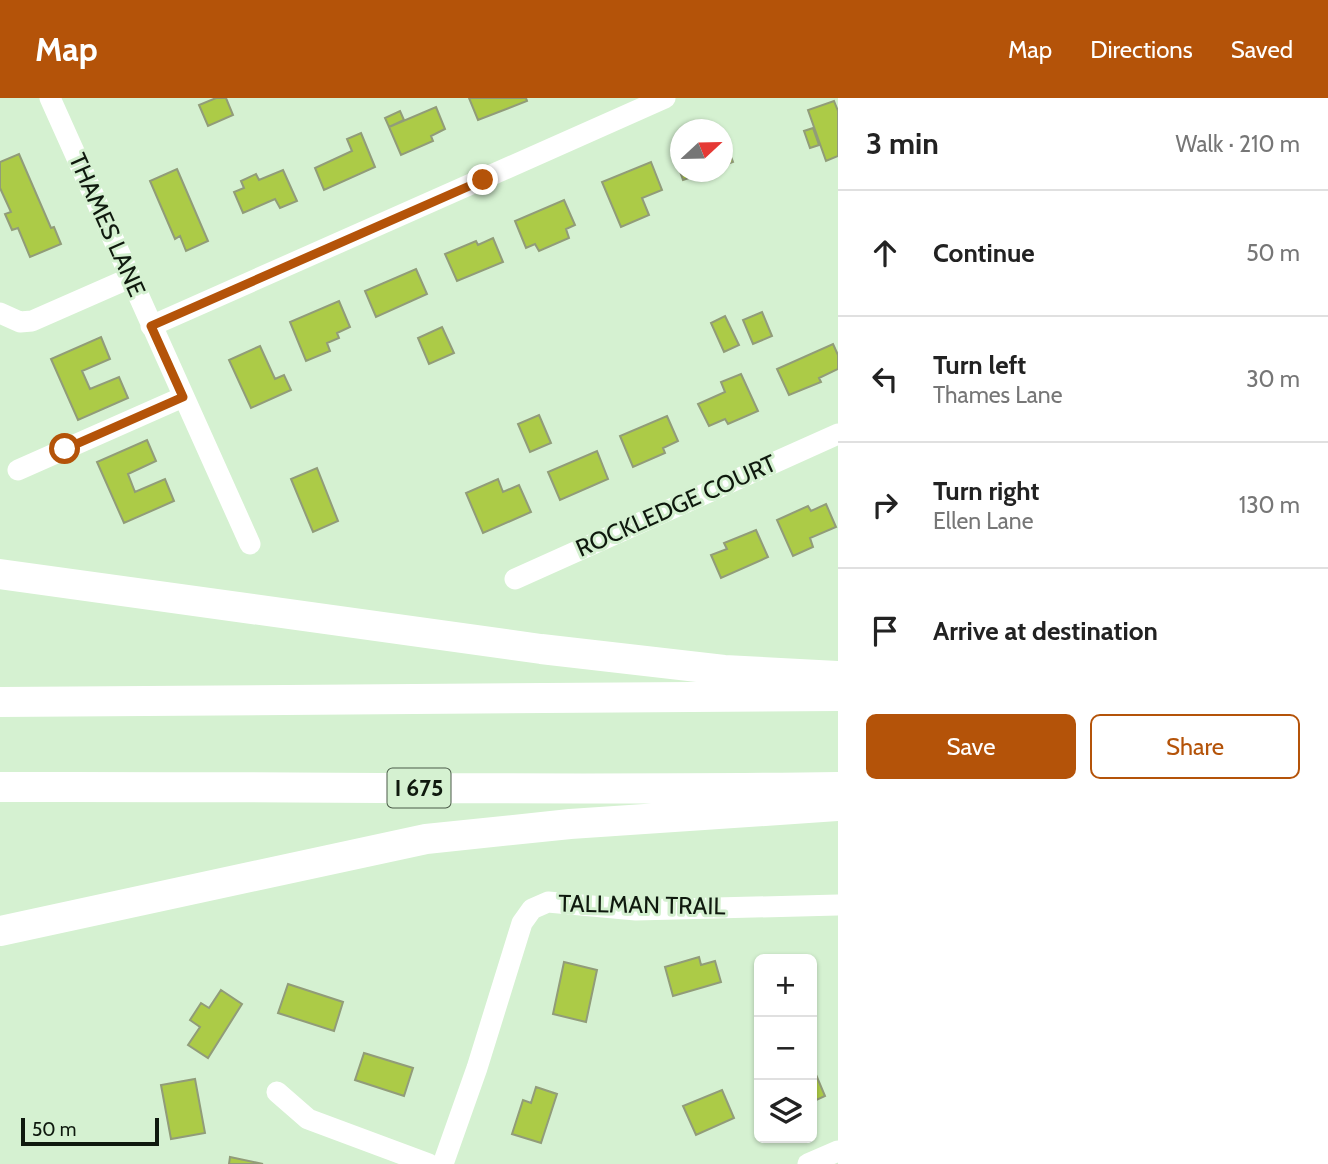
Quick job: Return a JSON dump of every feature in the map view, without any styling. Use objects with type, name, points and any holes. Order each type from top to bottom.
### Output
[{"type":"highway","points":[[0,574],[541,649],[724,670],[838,676]]},
{"type":"highway","points":[[0,702],[838,696]]},
{"type":"highway","name":"I 675","points":[[0,787],[263,786],[636,790],[838,787]]},
{"type":"highway","points":[[0,793],[44,787]]},
{"type":"highway","points":[[0,930],[426,839],[570,824],[838,806]]},
{"type":"street","name":"THAMES LANE","points":[[50,98],[250,544]]},
{"type":"street","points":[[151,326],[665,98]]},
{"type":"street","points":[[0,313],[8,319],[20,322],[32,321],[130,278]]},
{"type":"street","points":[[18,470],[183,397]]},
{"type":"street","name":"ROCKLEDGE COURT","points":[[514,579],[838,434]]},
{"type":"street","name":"TALLMAN TRAIL","points":[[443,1164],[477,1068],[522,923],[526,915],[540,904],[559,901],[636,910],[838,905]]},
{"type":"street","points":[[278,1092],[308,1119],[429,1164]]},
{"type":"street","points":[[808,1164],[838,1151]]},
{"type":"building","points":[[216,98],[226,98],[233,115],[208,126],[199,105]]},
{"type":"building","points":[[469,98],[526,98],[527,101],[478,120]]},
{"type":"building","points":[[834,101],[838,111],[838,156],[826,161],[808,110]]},
{"type":"building","points":[[436,107],[445,129],[431,136],[433,141],[401,155],[389,127]]},
{"type":"building","points":[[400,111],[404,120],[389,127],[385,118]]},
{"type":"building","points":[[813,128],[819,145],[810,148],[804,131]]},
{"type":"building","points":[[361,133],[375,167],[324,190],[315,168],[352,151],[347,139]]},
{"type":"building","points":[[19,154],[51,228],[54,227],[61,244],[30,257],[18,228],[12,230],[5,214],[11,212],[0,188],[0,162]]},
{"type":"building","points":[[651,162],[662,190],[642,198],[649,215],[621,227],[602,182]]},
{"type":"building","points":[[177,169],[208,241],[186,251],[180,236],[175,239],[150,181]]},
{"type":"building","points":[[283,170],[297,201],[280,208],[275,199],[243,213],[234,192],[244,188],[241,181],[256,174],[259,180]]},
{"type":"building","points":[[564,200],[575,225],[566,229],[569,238],[539,251],[535,244],[526,248],[515,221]]},
{"type":"building","points":[[493,238],[503,262],[457,281],[445,254],[476,241],[478,245]]},
{"type":"building","points":[[416,269],[427,294],[376,317],[365,291]]},
{"type":"building","points":[[339,301],[350,327],[337,333],[339,338],[327,343],[330,351],[306,361],[290,322]]},
{"type":"building","points":[[762,312],[772,336],[753,344],[743,320]]},
{"type":"building","points":[[725,316],[739,345],[724,352],[711,323]]},
{"type":"building","points":[[442,327],[454,353],[429,364],[418,338]]},
{"type":"building","points":[[101,337],[110,359],[82,371],[90,389],[119,377],[128,398],[78,420],[51,359]]},
{"type":"building","points":[[833,344],[838,355],[838,369],[819,378],[821,382],[789,395],[777,369]]},
{"type":"building","points":[[260,346],[275,379],[284,375],[291,390],[251,408],[229,360]]},
{"type":"building","points":[[741,374],[758,411],[728,424],[725,419],[709,426],[698,404],[725,392],[721,382]]},
{"type":"building","points":[[539,415],[551,443],[530,452],[518,424]]},
{"type":"building","points":[[667,416],[678,441],[663,448],[665,453],[633,467],[620,436]]},
{"type":"building","points":[[147,440],[156,461],[128,474],[135,492],[165,479],[174,501],[124,523],[97,462]]},
{"type":"building","points":[[597,451],[608,479],[560,500],[548,472]]},
{"type":"building","points":[[317,468],[338,521],[313,532],[291,479]]},
{"type":"building","points":[[498,479],[503,492],[519,485],[531,512],[483,533],[466,493]]},
{"type":"building","points":[[826,504],[836,527],[810,538],[813,547],[793,556],[777,520],[808,506],[811,511]]},
{"type":"building","points":[[756,530],[768,557],[721,578],[711,555],[727,549],[724,543]]},
{"type":"building","points":[[699,957],[701,965],[715,961],[721,982],[673,996],[665,967]]},
{"type":"building","points":[[564,962],[597,970],[586,1022],[553,1014]]},
{"type":"building","points":[[288,984],[343,1002],[334,1031],[278,1013]]},
{"type":"building","points":[[221,990],[242,1004],[208,1058],[188,1045],[200,1027],[190,1020],[201,1003],[209,1008]]},
{"type":"building","points":[[364,1053],[413,1068],[404,1096],[355,1080]]},
{"type":"building","points":[[817,1077],[825,1096],[817,1100]]},
{"type":"building","points":[[195,1079],[205,1133],[171,1139],[161,1085]]},
{"type":"building","points":[[536,1087],[557,1094],[541,1143],[512,1134],[523,1100],[531,1103]]},
{"type":"building","points":[[722,1090],[734,1118],[696,1135],[683,1106]]},
{"type":"building","points":[[230,1157],[263,1164],[229,1164]]},
{"type":"route","points":[[65,449],[183,397],[151,326],[483,180]]}]
